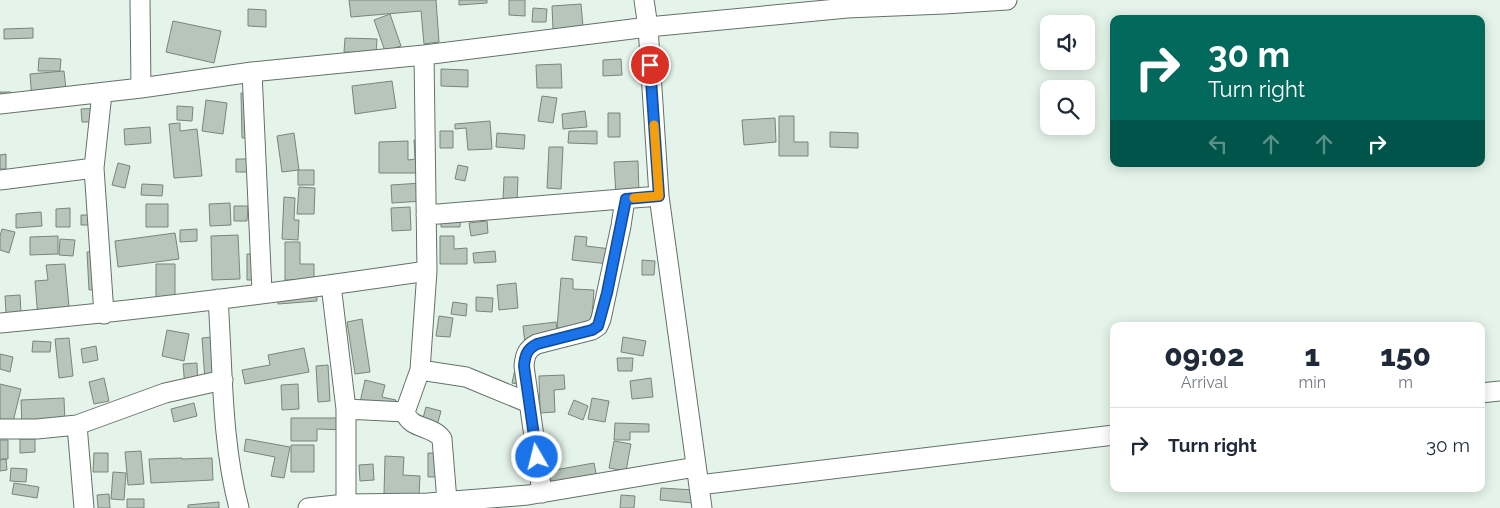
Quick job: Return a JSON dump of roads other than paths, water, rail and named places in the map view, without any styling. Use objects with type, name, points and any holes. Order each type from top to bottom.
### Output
[{"type":"street","points":[[140,0],[141,88]]},
{"type":"street","points":[[644,0],[648,27],[659,196],[702,508]]},
{"type":"street","points":[[0,104],[102,93],[252,72],[424,55],[834,4],[1007,0]]},
{"type":"street","points":[[424,55],[427,271],[420,370],[405,412],[407,419],[437,433],[444,443],[447,501]]},
{"type":"street","points":[[252,72],[262,292]]},
{"type":"street","points":[[102,93],[94,168],[104,314]]},
{"type":"street","points":[[0,180],[94,168]]},
{"type":"street","points":[[426,215],[659,196]]},
{"type":"street","points":[[533,499],[529,403],[524,366],[525,356],[529,348],[537,344],[592,330],[598,326],[610,282],[626,199]]},
{"type":"street","points":[[0,323],[104,314],[427,271]]},
{"type":"street","points":[[331,285],[346,409],[346,504]]},
{"type":"street","points":[[218,299],[226,437],[231,476],[239,508]]},
{"type":"street","points":[[420,370],[466,377],[529,403]]},
{"type":"street","points":[[0,429],[57,428],[77,424],[165,393],[223,380]]},
{"type":"street","points":[[1485,393],[1500,391]]},
{"type":"street","points":[[346,409],[405,412]]},
{"type":"street","points":[[77,424],[84,508]]},
{"type":"street","points":[[308,508],[346,504],[428,505],[447,501],[533,499],[698,476],[1110,436]]}]
